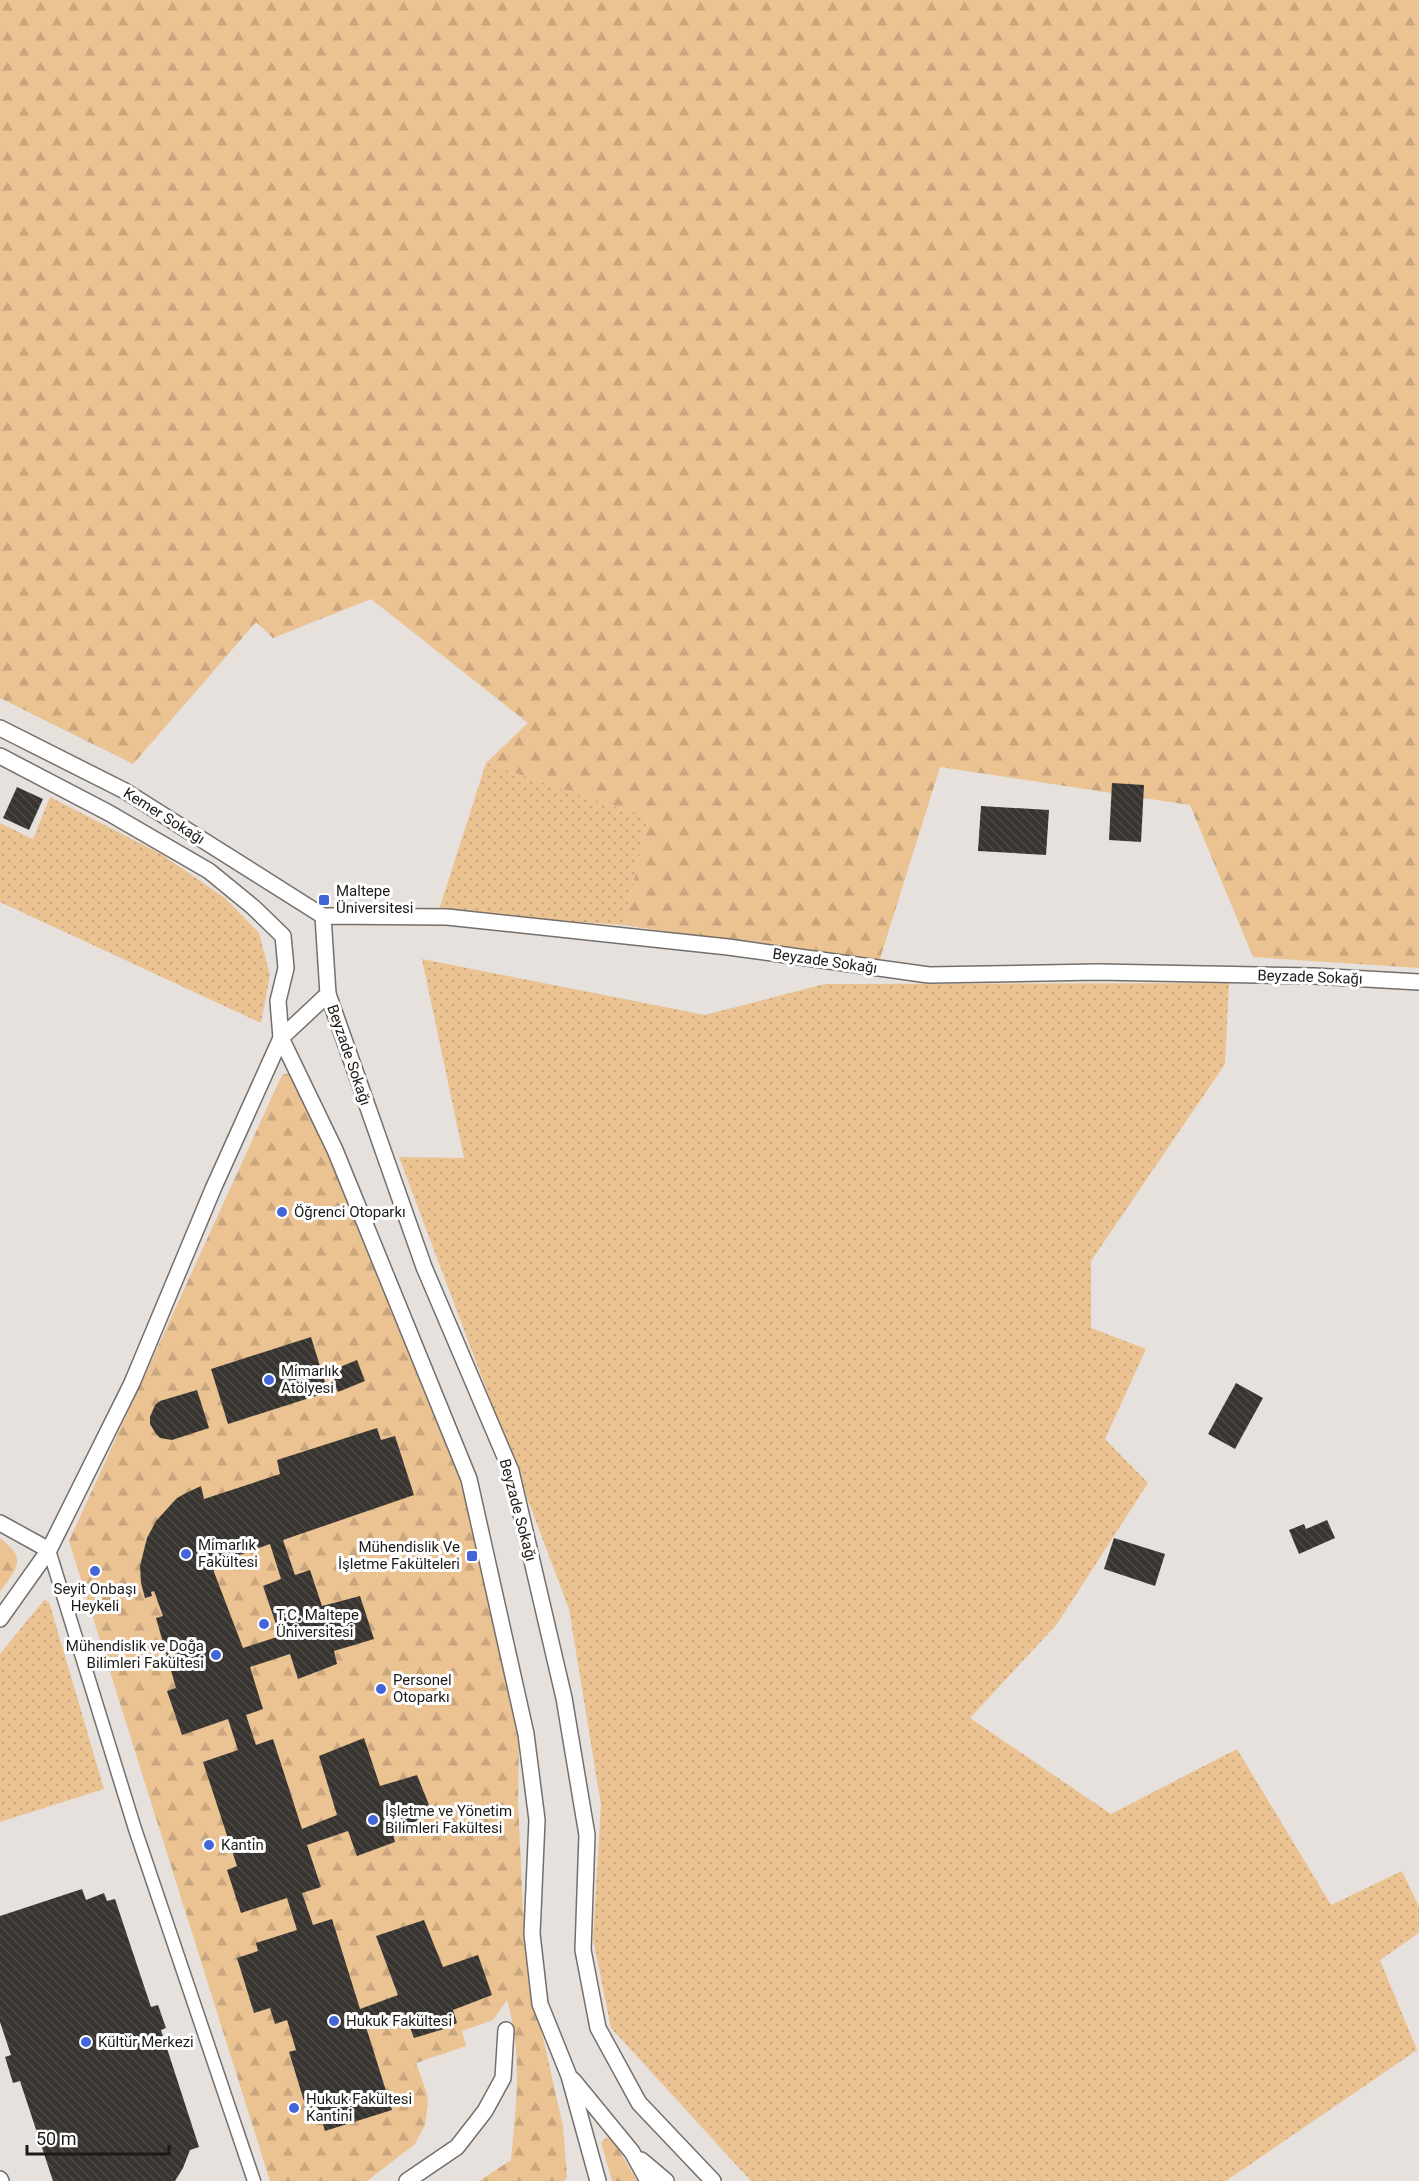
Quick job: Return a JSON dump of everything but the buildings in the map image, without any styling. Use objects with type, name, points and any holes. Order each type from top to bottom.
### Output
[{"type":"street","name":"Kemer Sokağı","points":[[0,728],[124,791],[323,916]]},
{"type":"street","points":[[2,762],[109,813],[208,871],[253,907],[283,936],[286,968],[279,1001],[281,1038],[335,1150],[469,1479],[526,1734],[537,1820],[532,1934],[540,2004],[569,2076],[598,2181]]},
{"type":"street","name":"Beyzade Sokağı","points":[[713,2181],[639,2103],[598,2028],[583,1950],[587,1835],[564,1698],[511,1471],[424,1267],[328,994],[323,916],[447,917],[728,947],[929,975],[1098,972],[1314,976],[1419,982]]},
{"type":"street","points":[[0,1619],[49,1550],[132,1383],[213,1190],[281,1038],[328,994]]},
{"type":"street","points":[[0,1523],[49,1550],[135,1829],[254,2181]]},
{"type":"street","points":[[406,2181],[457,2147],[486,2111],[503,2078],[506,2030]]},
{"type":"street","points":[[569,2076],[632,2152],[666,2181]]},
{"type":"street","points":[[632,2152],[648,2181]]},
{"type":"green space","points":[[0,0],[1419,0],[1419,968],[1253,957],[1190,805],[940,767],[878,965],[624,925],[648,818],[486,763],[528,723],[371,599],[273,638],[256,622],[133,764],[0,698]]},
{"type":"green space","points":[[486,763],[648,818],[624,925],[438,913]]},
{"type":"green space","points":[[50,797],[161,854],[225,898],[259,933],[270,975],[261,1023],[0,902],[0,823],[33,839]]},
{"type":"green space","points":[[422,959],[705,1015],[825,984],[1229,983],[1225,1064],[1091,1261],[1091,1328],[1146,1349],[1105,1439],[1148,1483],[1057,1624],[970,1718],[1111,1814],[1237,1749],[1331,1905],[1402,1871],[1419,1907],[1419,1933],[1380,1960],[1417,2050],[1226,2181],[751,2181],[611,2028],[593,1939],[601,1805],[569,1609],[399,1157],[464,1158]]},
{"type":"green space","points":[[290,1073],[302,1094],[344,1191],[449,1448],[471,1509],[474,1540],[489,1591],[504,1659],[519,1748],[518,1802],[523,1909],[538,2016],[563,2126],[567,2177],[564,2181],[479,2181],[511,2160],[517,2060],[507,2000],[493,2020],[462,2031],[466,2046],[416,2063],[427,2094],[425,2125],[415,2144],[367,2181],[270,2181],[69,1541],[282,1075]]},
{"type":"green space","points":[[0,1538],[14,1552],[17,1564],[0,1592]]},
{"type":"green space","points":[[44,1600],[49,1602],[104,1789],[0,1822],[0,1654]]},
{"type":"green space","points":[[610,2135],[637,2181],[612,2181],[601,2142]]},
{"type":"place","name":"Maltepe Üniversitesi","points":[[324,900]]},
{"type":"place","name":"Öğrenci Otoparkı","points":[[282,1212]]},
{"type":"place","name":"Mimarlık Atölyesi","points":[[269,1380]]},
{"type":"place","name":"Mimarlık Fakültesi","points":[[186,1554]]},
{"type":"place","name":"Mühendislik Ve İşletme Fakülteleri","points":[[472,1556]]},
{"type":"place","name":"Seyit Onbaşı Heykeli","points":[[95,1571]]},
{"type":"place","name":"T.C. Maltepe Üniversitesi","points":[[264,1624]]},
{"type":"place","name":"Mühendislik ve Doğa Bilimleri Fakültesi","points":[[216,1655]]},
{"type":"place","name":"Personel Otoparkı","points":[[381,1689]]},
{"type":"place","name":"İşletme ve Yönetim Bilimleri Fakültesi","points":[[373,1820]]},
{"type":"place","name":"Kantin","points":[[209,1845]]},
{"type":"place","name":"Hukuk Fakültesi","points":[[334,2021]]},
{"type":"place","name":"Kültür Merkezi","points":[[86,2042]]},
{"type":"place","name":"Hukuk Fakültesi Kantini","points":[[294,2108]]}]
